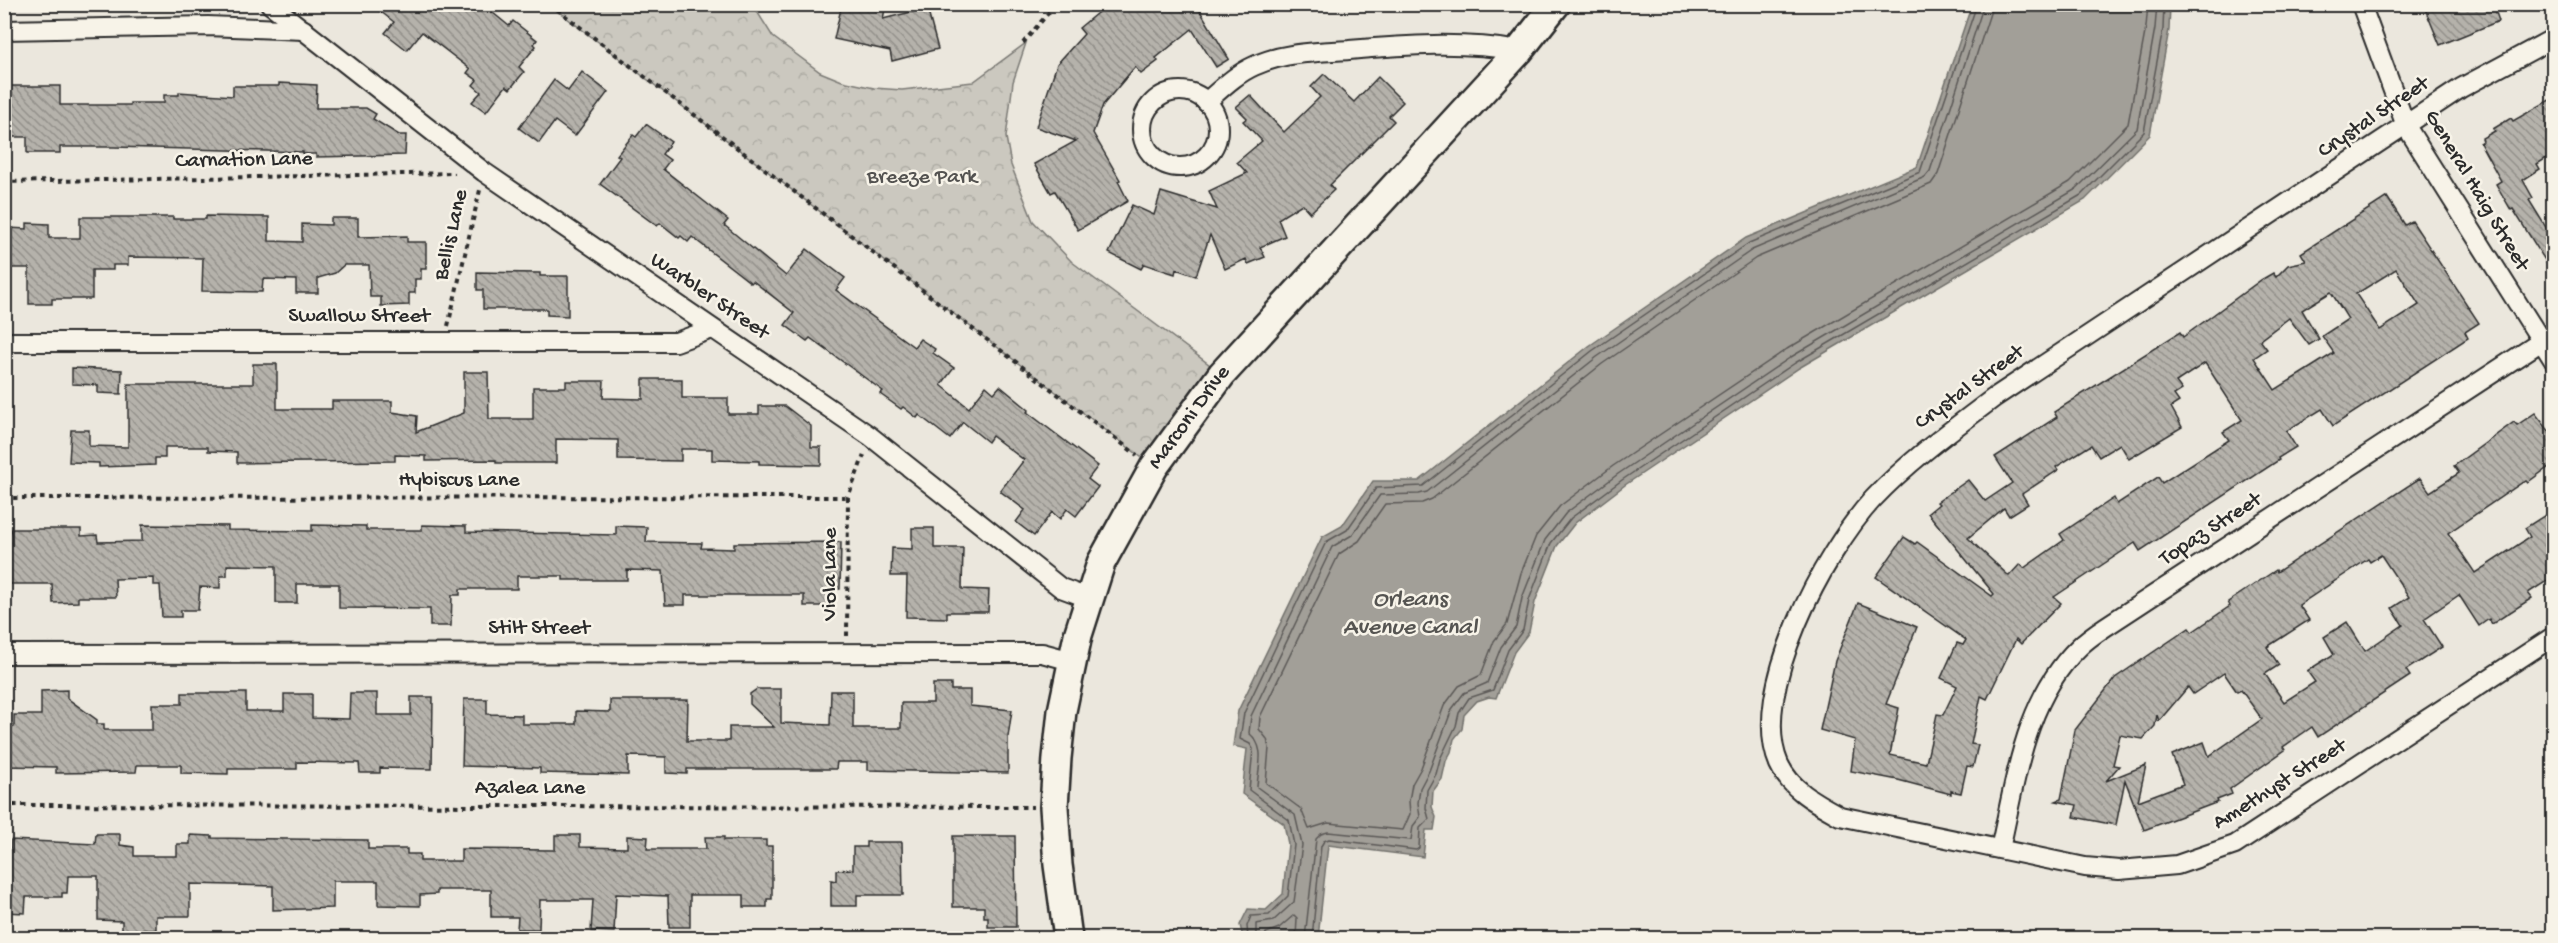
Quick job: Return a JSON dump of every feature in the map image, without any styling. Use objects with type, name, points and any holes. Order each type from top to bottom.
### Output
[{"type":"street","name":"Warbler Street","points":[[270,4],[484,172],[870,436],[1061,588],[1088,598]]},
{"type":"street","name":"Marconi Drive","points":[[1068,939],[1058,865],[1054,807],[1058,746],[1072,662],[1088,598],[1101,562],[1154,468],[1222,374],[1519,51],[1556,4]]},
{"type":"street","name":"General Haig Street","points":[[2361,4],[2406,126],[2547,337],[2553,362]]},
{"type":"street","points":[[4,30],[208,26],[304,30]]},
{"type":"street","name":"Crystal Street","points":[[2000,849],[1840,816],[1815,803],[1795,787],[1779,764],[1772,725],[1778,680],[1785,655],[1806,604],[1836,550],[1872,500],[1923,451],[1995,397],[2186,268],[2254,227],[2461,88],[2553,38]]},
{"type":"street","points":[[1206,102],[1232,80],[1254,66],[1288,54],[1429,45],[1484,45],[1519,51]]},
{"type":"street","points":[[1175,91],[1186,91],[1206,102],[1213,111],[1217,133],[1208,153],[1190,165],[1178,166],[1167,165],[1149,152],[1142,130],[1143,119],[1155,100],[1175,91]]},
{"type":"street","name":"Swallow Street","points":[[4,342],[676,342],[712,329]]},
{"type":"street","name":"Topaz Street","points":[[2000,849],[2031,720],[2052,681],[2080,646],[2105,627],[2547,337]]},
{"type":"street","name":"Amethyst Street","points":[[2000,849],[2085,867],[2119,870],[2177,865],[2235,844],[2553,636]]},
{"type":"street","name":"Stilt Street","points":[[4,654],[1042,653],[1072,662]]},
{"type":"path","points":[[550,4],[1154,468]]},
{"type":"path","points":[[1023,44],[1056,4]]},
{"type":"path","name":"Carnation Lane","points":[[4,182],[484,172]]},
{"type":"path","name":"Bellis Lane","points":[[444,341],[484,172]]},
{"type":"path","points":[[848,497],[870,436]]},
{"type":"path","name":"Hybiscus Lane","points":[[4,498],[848,497]]},
{"type":"path","name":"Viola Lane","points":[[847,652],[848,497]]},
{"type":"path","name":"Azalea Lane","points":[[4,805],[1054,807]]},
{"type":"green space","name":"Breeze Park","points":[[550,5],[753,5],[773,37],[820,72],[842,81],[874,88],[902,90],[973,82],[1026,43],[1013,82],[1006,137],[1011,165],[1033,221],[1072,262],[1222,374],[1154,467]]},
{"type":"water","name":"Orleans Avenue Canal","points":[[1972,4],[2170,5],[2169,30],[2150,135],[2085,200],[1799,368],[1625,485],[1575,523],[1557,546],[1535,602],[1529,632],[1514,652],[1496,698],[1489,697],[1477,701],[1464,715],[1462,729],[1454,739],[1442,779],[1433,791],[1432,807],[1436,817],[1434,830],[1426,830],[1423,857],[1328,845],[1318,938],[1243,938],[1240,925],[1248,909],[1266,910],[1283,894],[1288,844],[1284,824],[1242,794],[1247,749],[1233,746],[1238,711],[1322,537],[1342,526],[1373,481],[1419,481],[1589,346],[1746,238],[1917,167]]},
{"type":"building","points":[[371,4],[482,4],[509,26],[513,21],[537,40],[534,44],[536,46],[519,67],[524,72],[510,89],[506,86],[486,112],[472,102],[481,92],[473,85],[477,80],[467,73],[470,69],[422,32],[407,50],[385,33],[394,22]]},
{"type":"building","points":[[842,4],[886,4],[883,19],[927,8],[938,49],[892,61],[890,51],[834,39]]},
{"type":"building","points":[[1108,4],[1196,4],[1229,59],[1216,67],[1192,29],[1156,58],[1158,61],[1141,74],[1135,67],[1103,105],[1093,133],[1120,180],[1118,181],[1128,201],[1078,230],[1055,191],[1051,193],[1034,164],[1076,141],[1036,127],[1057,64],[1084,34],[1079,28]]},
{"type":"building","points":[[2423,4],[2493,4],[2499,21],[2440,45]]},
{"type":"building","points":[[582,72],[608,92],[575,136],[555,121],[539,143],[519,128],[554,80],[568,91]]},
{"type":"building","points":[[1324,74],[1354,102],[1378,77],[1403,102],[1389,116],[1394,121],[1330,185],[1334,190],[1310,213],[1302,204],[1278,219],[1285,236],[1260,247],[1265,257],[1248,264],[1246,259],[1225,269],[1210,235],[1196,276],[1176,269],[1175,274],[1144,264],[1141,269],[1109,253],[1132,205],[1154,215],[1161,192],[1217,209],[1209,191],[1247,173],[1237,162],[1262,141],[1243,121],[1247,118],[1236,107],[1250,95],[1284,132],[1320,97],[1311,87]]},
{"type":"building","points":[[279,83],[317,85],[316,108],[366,108],[376,114],[373,119],[399,135],[406,135],[405,155],[316,157],[316,154],[303,154],[303,152],[114,147],[60,147],[60,153],[27,153],[27,137],[4,137],[4,86],[60,86],[60,105],[130,105],[130,103],[164,103],[164,95],[179,95],[179,92],[233,96],[233,86],[279,86]]},
{"type":"building","points":[[2553,98],[2553,154],[2537,164],[2540,169],[2523,180],[2533,198],[2529,200],[2547,229],[2553,225],[2553,273],[2496,184],[2501,181],[2480,143],[2483,141],[2482,138],[2495,131],[2493,129],[2511,118],[2513,121]]},
{"type":"building","points":[[646,124],[671,142],[662,154],[670,160],[663,169],[728,220],[724,225],[786,276],[807,249],[845,278],[836,290],[914,347],[920,339],[935,349],[933,353],[954,368],[941,385],[969,408],[986,386],[994,393],[1000,386],[1029,410],[1027,412],[1098,466],[1088,479],[1098,487],[1076,516],[1067,509],[1060,519],[1052,512],[1034,536],[1016,522],[1025,510],[1000,491],[1024,460],[992,436],[988,442],[963,422],[950,439],[919,415],[917,418],[903,407],[901,409],[880,394],[883,391],[810,338],[807,341],[785,325],[794,313],[753,281],[751,283],[692,237],[688,242],[660,223],[657,226],[600,184],[620,157],[617,155],[633,135],[636,137]]},
{"type":"building","points":[[2387,197],[2405,225],[2412,221],[2479,323],[2465,332],[2468,338],[2333,426],[2322,409],[2286,431],[2296,447],[2278,458],[2279,460],[2140,551],[2135,543],[2054,597],[2061,603],[2021,644],[2016,639],[1987,699],[1981,696],[1971,744],[1978,745],[1973,767],[1967,766],[1961,793],[1951,791],[1951,794],[1851,771],[1855,740],[1820,730],[1835,661],[1858,603],[1917,627],[1886,704],[1899,708],[1890,755],[1926,763],[1937,714],[1943,715],[1957,686],[1941,678],[1957,643],[1963,645],[1966,640],[1876,577],[1904,537],[1915,544],[1917,542],[1992,596],[1994,594],[1928,513],[1939,504],[1937,502],[1968,480],[1985,501],[2012,483],[1995,457],[2057,417],[2054,412],[2180,332],[2183,337],[2261,280],[2273,273],[2276,277],[2288,265],[2306,261],[2301,253]],"holes":[[[2396,269],[2419,305],[2380,330],[2356,294]],[[2331,292],[2348,319],[2322,336],[2334,353],[2275,390],[2254,358],[2267,349],[2260,340],[2289,318],[2309,345],[2319,339],[2302,310]],[[2205,363],[2242,420],[2223,432],[2229,440],[2162,483],[2158,477],[2117,504],[2114,498],[2060,534],[2064,540],[2024,568],[2020,564],[2009,576],[1968,538],[2004,508],[2009,516],[2028,504],[2022,494],[2058,470],[2056,467],[2091,445],[2099,457],[2120,444],[2129,459],[2182,427],[2171,407],[2179,402],[2174,395],[2182,390],[2176,382]]]},
{"type":"building","points":[[206,216],[269,217],[269,241],[302,242],[302,224],[331,225],[331,218],[358,218],[358,237],[407,236],[407,242],[426,242],[426,269],[421,269],[421,279],[415,279],[415,293],[409,293],[409,305],[381,306],[381,297],[370,297],[369,265],[344,265],[335,273],[318,278],[318,293],[296,293],[296,280],[263,279],[262,292],[202,291],[203,258],[128,257],[128,265],[113,265],[113,270],[92,270],[92,299],[52,299],[52,304],[29,304],[29,268],[9,268],[9,228],[27,229],[27,223],[49,224],[49,238],[80,238],[80,217],[206,219]]},
{"type":"building","points":[[477,272],[568,276],[568,316],[547,315],[547,309],[483,309],[483,290],[477,290]]},
{"type":"building","points":[[253,364],[277,364],[277,409],[332,409],[332,401],[392,401],[392,412],[417,416],[416,432],[464,413],[464,372],[488,372],[489,419],[533,419],[533,387],[566,387],[566,381],[604,381],[603,398],[643,399],[643,379],[682,379],[682,398],[728,398],[728,414],[759,414],[759,406],[785,406],[811,426],[811,447],[821,447],[821,465],[759,464],[759,461],[712,460],[712,449],[681,449],[681,461],[618,460],[618,440],[556,439],[556,463],[496,463],[496,460],[426,461],[426,456],[395,455],[395,461],[237,463],[237,452],[208,451],[208,447],[165,447],[165,458],[155,458],[155,465],[99,467],[99,463],[69,462],[71,430],[89,430],[89,446],[128,447],[128,384],[253,384]]},
{"type":"building","points":[[72,368],[122,370],[121,394],[98,393],[98,385],[72,384]]},
{"type":"building","points":[[2535,413],[2553,436],[2553,464],[2448,533],[2475,573],[2530,537],[2525,528],[2553,510],[2553,577],[2528,593],[2532,598],[2492,624],[2489,619],[2479,626],[2459,595],[2424,619],[2442,647],[2406,670],[2410,676],[2318,737],[2312,727],[2283,747],[2285,750],[2230,789],[2232,794],[2217,800],[2218,802],[2144,830],[2125,780],[2116,825],[2074,817],[2077,805],[2056,801],[2061,799],[2075,730],[2115,678],[2189,628],[2192,632],[2230,606],[2228,602],[2420,478],[2430,492],[2459,473],[2454,466],[2514,422],[2517,425]],"holes":[[[2381,555],[2409,597],[2392,608],[2403,625],[2365,651],[2347,622],[2324,637],[2334,654],[2307,671],[2315,682],[2284,702],[2265,674],[2279,665],[2267,647],[2309,620],[2299,605],[2368,559],[2370,562]],[[2224,673],[2237,692],[2241,690],[2262,719],[2209,756],[2204,742],[2172,755],[2183,784],[2138,801],[2146,765],[2106,781],[2119,766],[2113,765],[2120,735],[2143,739],[2155,726],[2157,715],[2159,721],[2188,687],[2193,694]]]},
{"type":"building","points":[[142,525],[228,526],[228,530],[312,531],[312,525],[366,526],[366,530],[422,530],[422,525],[466,526],[466,532],[616,535],[616,526],[647,527],[646,542],[702,543],[701,548],[734,549],[734,543],[841,542],[840,589],[829,589],[828,606],[804,606],[804,595],[685,595],[685,605],[665,605],[663,571],[627,570],[627,580],[563,580],[563,576],[517,576],[517,589],[460,589],[460,595],[452,595],[451,626],[430,626],[430,609],[339,608],[339,584],[297,584],[297,603],[276,603],[276,566],[227,565],[227,576],[220,576],[220,588],[200,587],[198,610],[181,610],[181,617],[162,617],[160,585],[153,585],[153,578],[115,579],[116,597],[78,597],[78,602],[53,603],[52,584],[4,584],[4,532],[11,532],[12,529],[81,529],[81,536],[97,535],[98,542],[142,541]]},
{"type":"building","points":[[912,528],[934,528],[934,548],[963,548],[962,589],[989,590],[988,612],[947,612],[947,618],[906,617],[907,576],[891,576],[892,548],[912,549]]},
{"type":"building","points":[[933,684],[951,684],[951,690],[970,690],[970,706],[1012,710],[1008,737],[1008,773],[868,770],[868,762],[837,762],[836,769],[687,769],[687,774],[666,773],[666,757],[628,756],[628,775],[540,773],[540,768],[462,766],[464,699],[487,699],[487,714],[522,715],[522,724],[576,724],[576,711],[610,712],[610,700],[688,700],[687,741],[729,741],[729,727],[774,727],[750,704],[750,694],[757,689],[781,689],[781,723],[830,725],[831,691],[853,691],[853,728],[901,728],[901,703],[933,703]]},
{"type":"building","points":[[67,690],[67,698],[97,720],[97,724],[104,724],[104,730],[152,730],[152,704],[182,704],[182,693],[246,693],[246,711],[284,711],[284,694],[312,694],[312,718],[349,719],[350,693],[377,693],[377,715],[411,715],[411,697],[433,697],[432,769],[380,768],[380,773],[360,773],[359,763],[297,762],[297,769],[228,769],[228,774],[181,773],[181,765],[137,765],[136,772],[56,773],[56,767],[4,766],[4,727],[14,727],[14,715],[41,715],[41,691]]},
{"type":"building","points":[[96,834],[120,834],[120,845],[134,847],[134,856],[177,856],[177,844],[190,844],[190,835],[212,836],[212,838],[368,840],[368,849],[407,849],[407,854],[420,854],[420,861],[461,861],[461,849],[555,850],[555,835],[580,835],[580,847],[627,848],[627,836],[648,837],[647,849],[706,849],[705,837],[724,837],[724,840],[766,840],[766,846],[772,846],[772,899],[767,899],[767,907],[744,907],[744,895],[690,895],[690,927],[669,927],[668,896],[616,894],[614,932],[591,931],[593,900],[540,900],[539,929],[517,929],[518,917],[491,917],[491,890],[437,890],[437,894],[420,895],[420,906],[378,905],[378,881],[333,881],[333,908],[273,910],[273,886],[190,884],[190,916],[156,916],[156,930],[122,930],[122,921],[98,920],[98,876],[68,876],[67,893],[62,893],[62,897],[26,897],[25,913],[4,912],[4,875],[7,875],[11,840],[95,844]]},
{"type":"building","points":[[953,836],[1015,836],[1016,927],[988,927],[988,917],[984,917],[984,907],[953,907]]},
{"type":"building","points":[[866,842],[902,842],[903,895],[857,895],[857,906],[831,906],[831,880],[836,881],[836,870],[853,869],[853,847],[866,847]]}]
